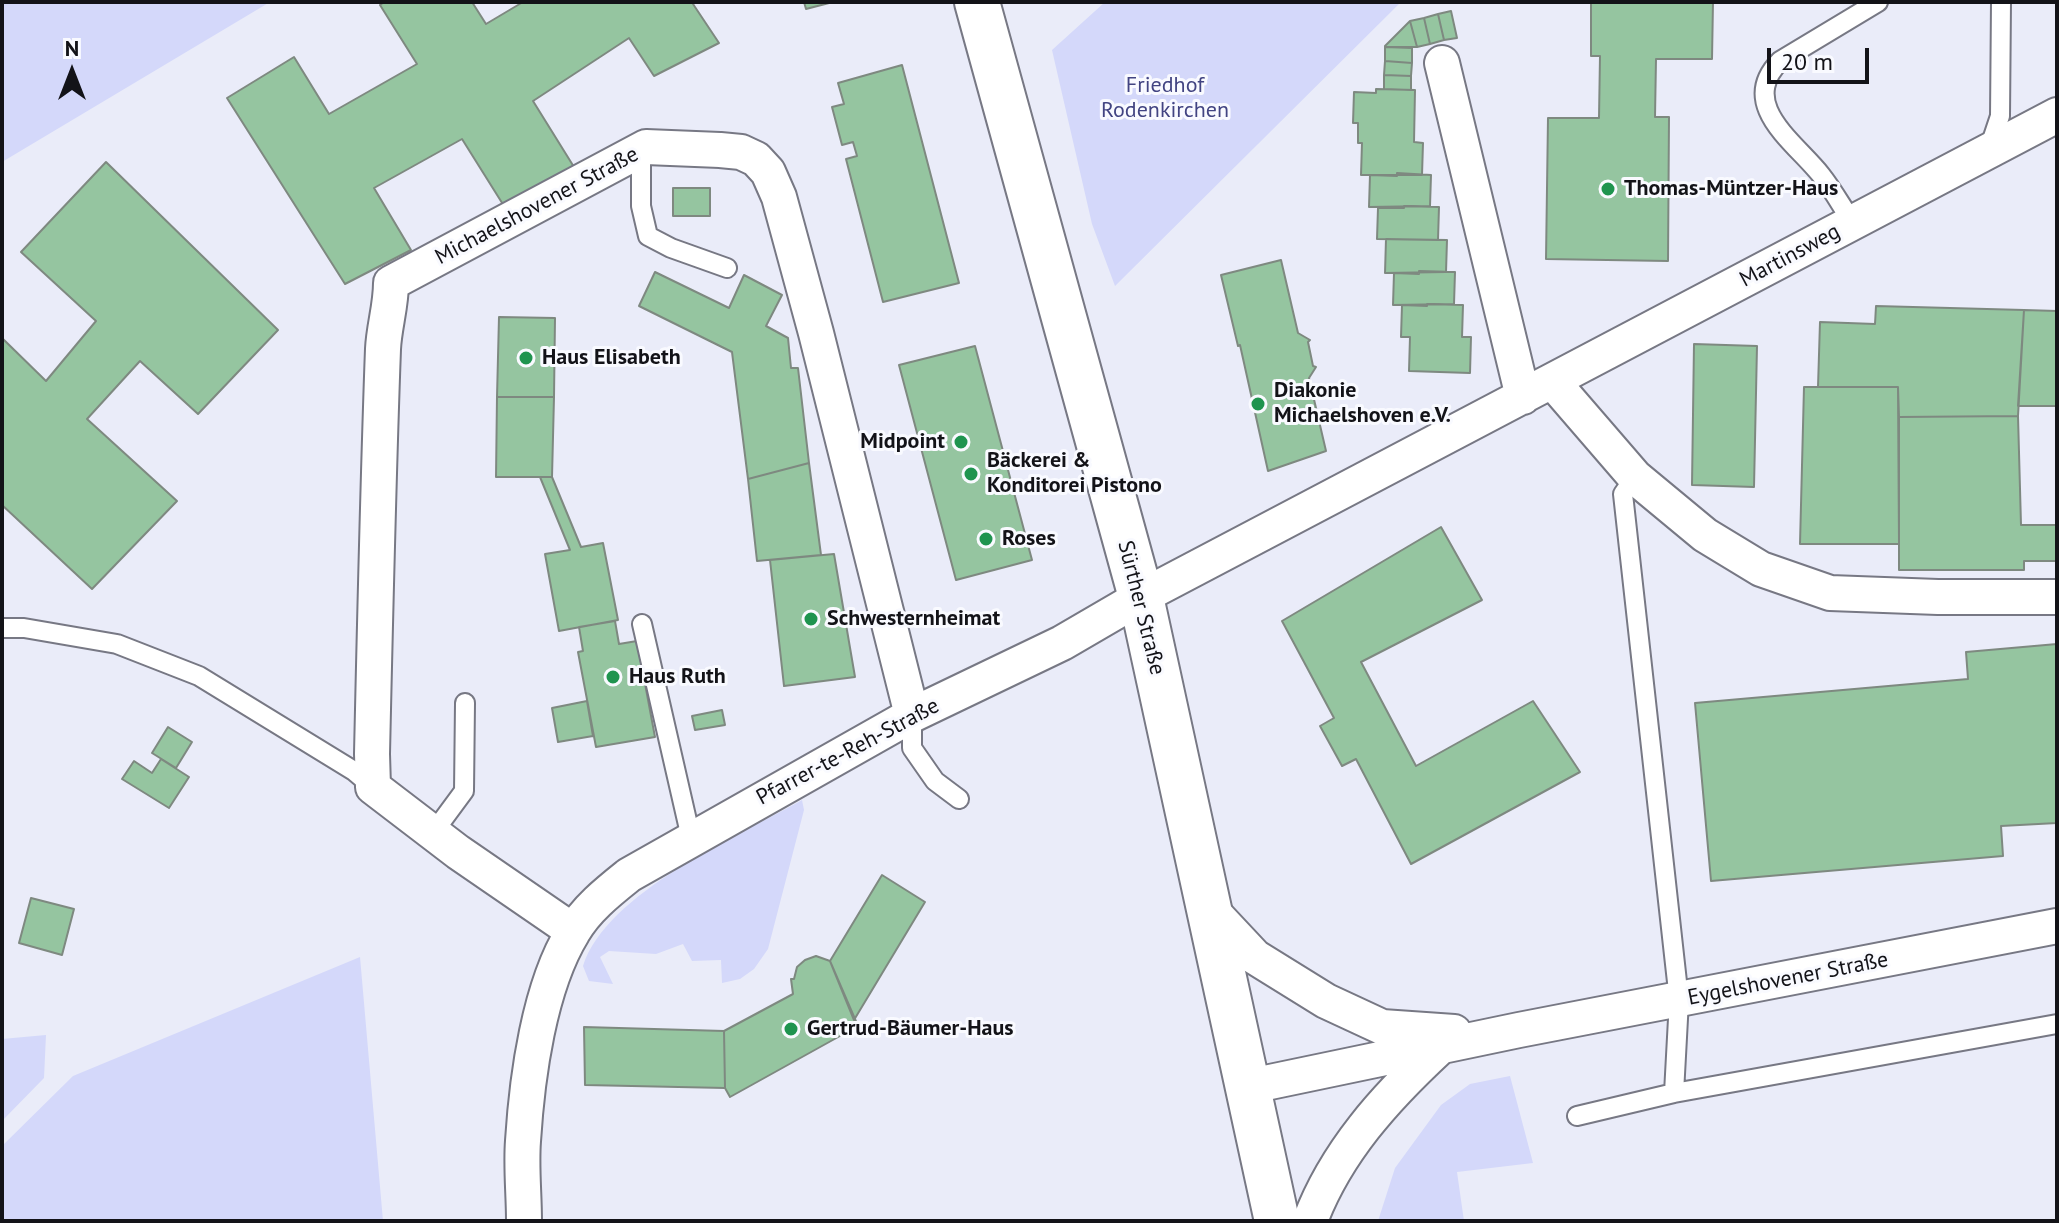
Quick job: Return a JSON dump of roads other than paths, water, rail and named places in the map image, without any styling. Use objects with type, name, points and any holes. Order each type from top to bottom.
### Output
[{"type":"street","name":"Sürther Straße","points":[[977,2],[1141,597],[1277,1221]]},
{"type":"street","points":[[1442,63],[1523,397]]},
{"type":"street","name":"Martinsweg","points":[[1141,597],[2057,115]]},
{"type":"street","name":"Michaelshovener Straße","points":[[373,787],[383,331],[391,309],[391,283],[646,147],[741,152],[756,159],[768,172],[779,197],[816,333],[912,715]]},
{"type":"street","points":[[1553,382],[1635,477],[1705,535],[1761,569],[1830,593],[2057,597]]},
{"type":"street","name":"Pfarrer-te-Reh-Straße","points":[[524,1221],[523,1141],[537,1034],[549,991],[573,931],[603,896],[629,875],[691,838],[912,715],[1062,643],[1141,597]]},
{"type":"street","points":[[373,787],[573,931]]},
{"type":"street","name":"Eygelshovener Straße","points":[[1210,909],[1255,957],[1326,1001],[1382,1027],[1441,1033],[1519,1030]]},
{"type":"street","name":"Eygelshovener Straße","points":[[1246,1087],[1519,1030],[2057,926]]},
{"type":"street","points":[[1310,1221],[1321,1192],[1355,1138],[1397,1087],[1439,1048]]},
{"type":"lane","points":[[1853,223],[1822,176],[1770,117],[1764,95],[1771,70],[1780,61],[1878,2]]},
{"type":"lane","points":[[1988,151],[2000,116],[2001,2]]},
{"type":"lane","points":[[641,150],[641,206],[648,236],[727,268]]},
{"type":"lane","points":[[1635,477],[1623,494],[1679,1000],[1674,1093]]},
{"type":"lane","points":[[642,624],[691,838]]},
{"type":"lane","points":[[2,628],[24,628],[117,644],[199,676],[354,771],[373,787]]},
{"type":"lane","points":[[433,833],[464,791],[465,703]]},
{"type":"lane","points":[[912,715],[912,748],[935,781],[959,799]]},
{"type":"lane","points":[[1577,1116],[1674,1093],[2057,1024]]},
{"type":"place","name":"Thomas-Müntzer-Haus","points":[[1608,189]]},
{"type":"place","name":"Haus Elisabeth","points":[[526,358]]},
{"type":"place","name":"Diakonie Michaelshoven e.V.","points":[[1258,404]]},
{"type":"place","name":"Midpoint","points":[[961,442]]},
{"type":"place","name":"Bäckerei & Konditorei Pistono","points":[[971,474]]},
{"type":"place","name":"Roses","points":[[986,539]]},
{"type":"place","name":"Schwesternheimat","points":[[811,619]]},
{"type":"place","name":"Haus Ruth","points":[[613,677]]},
{"type":"place","name":"Gertrud-Bäumer-Haus","points":[[791,1029]]},
{"type":"park label","name":"Friedhof Rodenkirchen","points":[[1165,98]]}]
